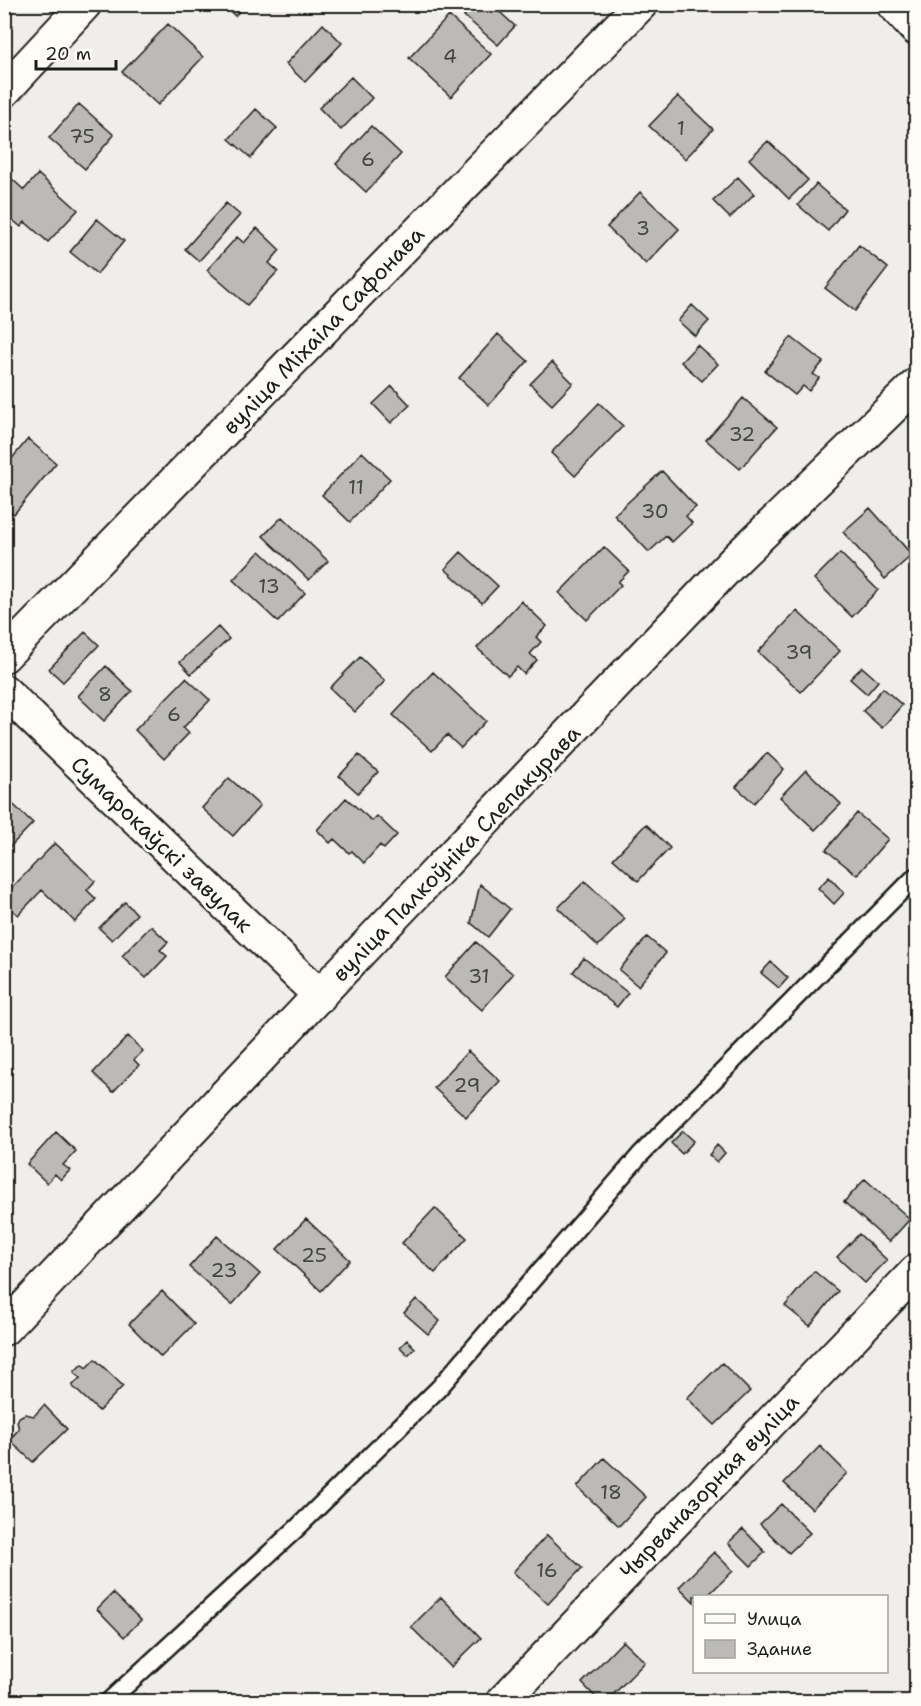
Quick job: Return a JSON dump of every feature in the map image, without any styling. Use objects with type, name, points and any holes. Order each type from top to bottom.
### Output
[{"type":"street","points":[[4,91],[85,4]]},
{"type":"street","name":"вуліца Міхаіла Сафонава","points":[[4,656],[641,4]]},
{"type":"street","points":[[894,4],[916,28]]},
{"type":"street","name":"вуліца Палкоўніка Слепакурава","points":[[4,1329],[735,560],[916,385]]},
{"type":"street","name":"Сумарокаўскі завулак","points":[[4,691],[320,996]]},
{"type":"street","name":"Чырваназорная вуліца","points":[[502,1701],[916,1271]]},
{"type":"lane","points":[[108,1701],[296,1529],[439,1388],[640,1155],[916,876]]},
{"type":"building","points":[[222,4],[246,4],[235,16]]},
{"type":"building","points":[[474,4],[491,4],[515,26],[498,45],[464,16]]},
{"type":"building","points":[[449,16],[491,54],[451,97],[409,58]]},
{"type":"building","points":[[168,24],[203,57],[158,105],[122,72]]},
{"type":"building","points":[[323,24],[342,43],[305,82],[286,64]]},
{"type":"building","points":[[351,77],[372,98],[341,130],[319,108]]},
{"type":"building","points":[[678,96],[713,129],[685,159],[649,126]]},
{"type":"building","points":[[79,104],[114,135],[85,169],[49,138]]},
{"type":"building","points":[[256,109],[277,128],[251,158],[229,139]]},
{"type":"building","points":[[371,126],[401,154],[366,192],[336,164]]},
{"type":"building","points":[[768,141],[808,180],[789,199],[749,159]]},
{"type":"building","points":[[38,174],[78,210],[48,242],[25,222],[21,227],[4,213],[4,187],[12,179],[24,190]]},
{"type":"building","points":[[738,177],[754,194],[730,218],[713,201]]},
{"type":"building","points":[[816,184],[845,209],[828,231],[798,205]]},
{"type":"building","points":[[640,192],[679,229],[646,264],[607,227]]},
{"type":"building","points":[[226,203],[240,215],[199,261],[185,249]]},
{"type":"building","points":[[97,219],[124,241],[97,274],[70,252]]},
{"type":"building","points":[[257,228],[280,250],[269,263],[278,271],[247,305],[207,270],[237,237],[244,243]]},
{"type":"building","points":[[859,245],[888,268],[855,311],[825,288]]},
{"type":"building","points":[[692,305],[709,321],[695,336],[678,321]]},
{"type":"building","points":[[498,334],[528,361],[489,405],[459,378]]},
{"type":"building","points":[[791,337],[823,362],[813,374],[819,378],[809,391],[803,386],[795,395],[765,371]]},
{"type":"building","points":[[697,345],[718,364],[702,381],[681,362]]},
{"type":"building","points":[[552,362],[573,383],[552,405],[530,384]]},
{"type":"building","points":[[392,386],[410,405],[391,423],[373,404]]},
{"type":"building","points":[[743,398],[777,427],[740,469],[706,440]]},
{"type":"building","points":[[599,403],[623,426],[575,476],[551,453]]},
{"type":"building","points":[[28,439],[56,463],[14,514],[4,506],[4,468]]},
{"type":"building","points":[[362,452],[390,479],[350,522],[322,495]]},
{"type":"building","points":[[662,471],[696,507],[686,516],[692,523],[672,542],[666,536],[649,552],[614,515]]},
{"type":"building","points":[[870,508],[912,555],[885,579],[843,532]]},
{"type":"building","points":[[282,517],[328,561],[309,580],[263,536]]},
{"type":"building","points":[[604,547],[629,571],[618,582],[621,585],[587,620],[559,593]]},
{"type":"building","points":[[260,551],[305,593],[278,622],[233,580]]},
{"type":"building","points":[[461,552],[498,586],[482,603],[445,569]]},
{"type":"building","points":[[840,553],[878,590],[852,617],[814,579]]},
{"type":"building","points":[[521,601],[547,626],[536,637],[541,642],[530,654],[537,660],[524,674],[517,667],[508,676],[477,648]]},
{"type":"building","points":[[797,611],[840,651],[801,692],[758,652]]},
{"type":"building","points":[[218,627],[229,639],[191,674],[180,662]]},
{"type":"building","points":[[85,632],[99,645],[63,682],[49,669]]},
{"type":"building","points":[[360,657],[385,681],[355,712],[330,688]]},
{"type":"building","points":[[106,666],[132,691],[104,721],[78,696]]},
{"type":"building","points":[[862,667],[878,681],[867,694],[850,679]]},
{"type":"building","points":[[433,672],[486,721],[461,748],[447,735],[432,751],[393,715]]},
{"type":"building","points":[[186,678],[210,700],[183,728],[189,733],[164,759],[135,730]]},
{"type":"building","points":[[883,688],[902,705],[882,728],[863,711]]},
{"type":"building","points":[[767,753],[784,769],[754,803],[736,787]]},
{"type":"building","points":[[359,755],[378,772],[358,793],[339,776]]},
{"type":"building","points":[[806,770],[841,804],[815,830],[780,797]]},
{"type":"building","points":[[229,778],[260,806],[233,836],[202,808]]},
{"type":"building","points":[[4,796],[33,823],[4,853]]},
{"type":"building","points":[[346,798],[372,821],[377,816],[397,835],[384,849],[380,845],[364,863],[352,851],[349,853],[334,839],[330,843],[317,830]]},
{"type":"building","points":[[857,813],[888,839],[857,875],[826,850]]},
{"type":"building","points":[[646,824],[670,848],[638,881],[613,859]]},
{"type":"building","points":[[55,843],[95,881],[87,890],[96,899],[75,922],[42,890],[18,915],[4,903],[4,896]]},
{"type":"building","points":[[829,877],[844,893],[834,904],[818,888]]},
{"type":"building","points":[[585,881],[625,919],[598,946],[558,908]]},
{"type":"building","points":[[480,884],[510,909],[488,937],[471,923]]},
{"type":"building","points":[[125,902],[137,914],[112,940],[99,928]]},
{"type":"building","points":[[151,926],[168,942],[160,950],[167,956],[146,978],[122,956]]},
{"type":"building","points":[[647,937],[666,953],[638,986],[619,970]]},
{"type":"building","points":[[476,942],[513,974],[482,1010],[445,977]]},
{"type":"building","points":[[584,958],[628,993],[617,1007],[573,972]]},
{"type":"building","points":[[771,962],[788,978],[779,988],[761,973]]},
{"type":"building","points":[[128,1036],[143,1051],[134,1060],[139,1065],[113,1092],[93,1073]]},
{"type":"building","points":[[468,1051],[500,1081],[466,1117],[434,1088]]},
{"type":"building","points":[[683,1131],[694,1141],[682,1154],[671,1143]]},
{"type":"building","points":[[56,1132],[76,1151],[63,1165],[70,1170],[61,1180],[55,1174],[47,1183],[27,1164]]},
{"type":"building","points":[[717,1145],[725,1153],[717,1162],[709,1155]]},
{"type":"building","points":[[865,1179],[910,1219],[889,1242],[844,1202]]},
{"type":"building","points":[[435,1208],[467,1238],[435,1273],[402,1243]]},
{"type":"building","points":[[306,1219],[350,1260],[321,1291],[277,1249]]},
{"type":"building","points":[[859,1234],[887,1260],[865,1283],[837,1257]]},
{"type":"building","points":[[217,1236],[260,1274],[232,1305],[189,1267]]},
{"type":"building","points":[[814,1271],[838,1291],[810,1326],[785,1306]]},
{"type":"building","points":[[162,1291],[194,1324],[161,1357],[129,1324]]},
{"type":"building","points":[[416,1299],[440,1321],[428,1334],[404,1313]]},
{"type":"building","points":[[407,1340],[415,1348],[408,1355],[400,1347]]},
{"type":"building","points":[[95,1359],[123,1386],[99,1411],[72,1386],[80,1378],[74,1372],[82,1364],[86,1368]]},
{"type":"building","points":[[722,1363],[750,1391],[715,1425],[687,1398]]},
{"type":"building","points":[[44,1405],[67,1429],[33,1462],[9,1440],[19,1429],[17,1422],[19,1417],[25,1414],[34,1416]]},
{"type":"building","points":[[820,1446],[847,1473],[812,1509],[784,1483]]},
{"type":"building","points":[[604,1458],[646,1497],[619,1526],[577,1487]]},
{"type":"building","points":[[781,1504],[810,1533],[789,1553],[760,1524]]},
{"type":"building","points":[[743,1529],[765,1552],[751,1566],[728,1543]]},
{"type":"building","points":[[547,1535],[582,1568],[548,1604],[513,1572]]},
{"type":"building","points":[[714,1552],[733,1571],[708,1595],[693,1595],[693,1601],[679,1587]]},
{"type":"building","points":[[113,1593],[141,1620],[124,1637],[97,1609]]},
{"type":"building","points":[[441,1597],[481,1638],[451,1667],[411,1627]]},
{"type":"building","points":[[623,1641],[645,1662],[606,1702],[600,1702],[582,1683]]},
{"type":"building","points":[[144,1694],[151,1702],[135,1702]]}]
